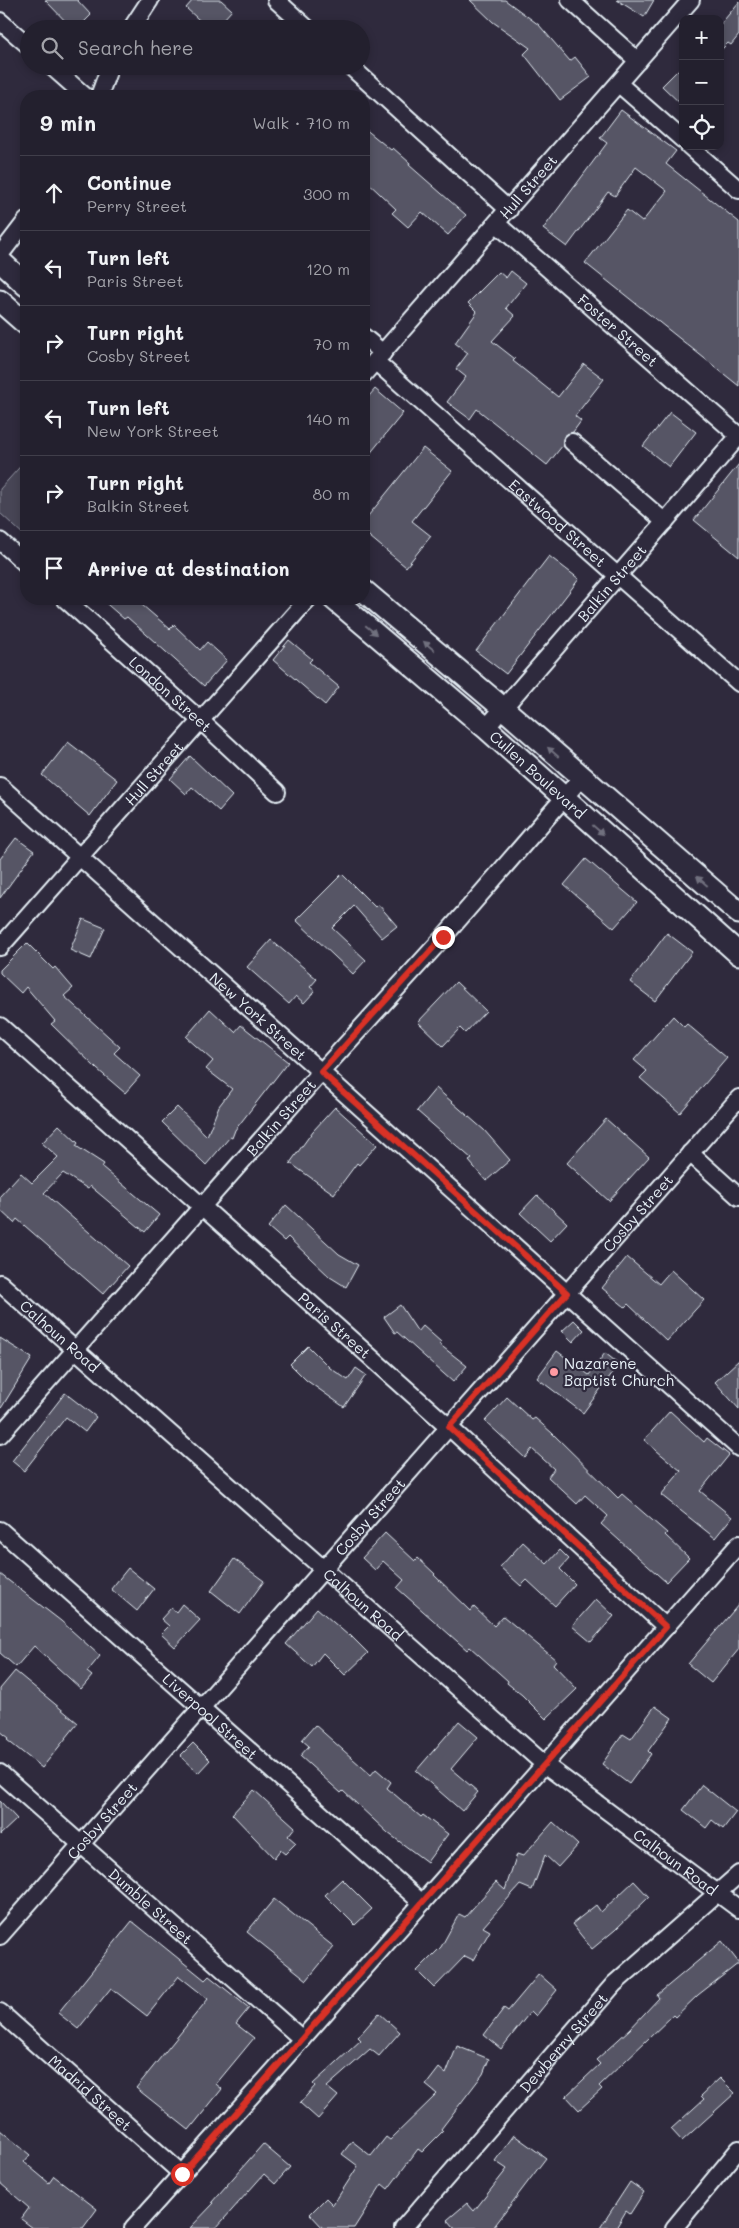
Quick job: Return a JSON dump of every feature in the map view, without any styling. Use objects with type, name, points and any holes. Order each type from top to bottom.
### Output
[{"type":"main road","points":[[0,261],[20,279]]},
{"type":"main road","points":[[0,301],[20,319]]},
{"type":"main road","name":"Cullen Boulevard","points":[[370,596],[504,709],[739,913]]},
{"type":"main road","name":"Cullen Boulevard","points":[[341,605],[486,728],[564,799],[736,944]]},
{"type":"street","points":[[137,20],[150,0]]},
{"type":"street","points":[[276,0],[298,20]]},
{"type":"street","points":[[570,0],[638,61]]},
{"type":"street","name":"Hull Street","points":[[370,367],[691,0]]},
{"type":"street","points":[[0,21],[20,38]]},
{"type":"street","points":[[61,75],[78,90]]},
{"type":"street","points":[[101,90],[107,75]]},
{"type":"street","points":[[360,75],[509,210]]},
{"type":"street","points":[[619,84],[679,136]]},
{"type":"street","points":[[694,150],[739,190]]},
{"type":"street","name":"Foster Street","points":[[497,224],[739,436]]},
{"type":"street","points":[[0,255],[20,232]]},
{"type":"street","name":"Eastwood Street","points":[[370,345],[379,357],[618,576],[739,683]]},
{"type":"street","name":"Balkin Street","points":[[486,728],[739,436]]},
{"type":"street","points":[[572,442],[665,522]]},
{"type":"street","points":[[0,541],[20,559]]},
{"type":"street","name":"London Street","points":[[72,605],[277,792]]},
{"type":"street","name":"Hull Street","points":[[0,947],[303,605]]},
{"type":"street","name":"Balkin Street","points":[[0,1435],[321,1072],[440,941],[582,776]]},
{"type":"street","name":"New York Street","points":[[0,786],[739,1448]]},
{"type":"street","name":"Paris Street","points":[[0,1026],[449,1427],[666,1627]]},
{"type":"street","name":"Cosby Street","points":[[0,1936],[739,1098]]},
{"type":"street","points":[[690,1153],[739,1197]]},
{"type":"street","name":"Calhoun Road","points":[[0,1283],[544,1764],[739,1909]]},
{"type":"street","name":"Liverpool Street","points":[[0,1530],[202,1706],[422,1903]]},
{"type":"street","points":[[133,2228],[739,1544]]},
{"type":"street","name":"Dumble Street","points":[[0,1773],[302,2039]]},
{"type":"street","name":"Dewberry Street","points":[[403,2228],[614,1984],[739,1874]]},
{"type":"street","name":"Madrid Street","points":[[0,2012],[182,2174]]},
{"type":"street","points":[[674,2228],[739,2149]]},
{"type":"shaded area","points":[[20,467],[20,531],[0,513],[0,489]]},
{"type":"building","points":[[45,0],[77,0],[91,15],[86,20],[64,20]]},
{"type":"building","points":[[193,0],[221,0],[232,10],[223,20],[199,20],[186,8]]},
{"type":"building","points":[[470,0],[505,0],[539,25],[570,61],[575,57],[591,77],[560,100],[524,54],[530,48],[493,22]]},
{"type":"building","points":[[617,0],[654,0],[644,17]]},
{"type":"building","points":[[739,2],[739,35],[731,45],[728,43],[724,47],[724,20]]},
{"type":"building","points":[[679,69],[679,102],[662,86]]},
{"type":"building","points":[[621,110],[676,151],[666,164],[739,222],[739,386],[585,263],[627,210],[642,222],[667,191],[636,167],[615,196],[608,192],[567,247],[543,229],[607,143],[600,138]]},
{"type":"building","points":[[370,133],[391,150],[393,148],[410,163],[409,165],[466,215],[448,235],[422,212],[408,227],[392,213],[396,209],[370,185]]},
{"type":"building","points":[[511,271],[526,283],[506,308],[515,316],[492,341],[515,359],[513,361],[558,397],[584,364],[604,379],[575,416],[581,421],[573,432],[564,436],[563,445],[547,465],[477,409],[470,419],[447,402],[466,377],[456,369],[468,353],[455,343],[477,312],[468,303],[499,272],[506,278]]},
{"type":"building","points":[[375,389],[403,413],[370,454],[370,395]]},
{"type":"building","points":[[670,412],[696,432],[669,467],[643,446]]},
{"type":"building","points":[[423,448],[452,471],[412,521],[431,536],[406,567],[370,537],[370,514]]},
{"type":"building","points":[[739,464],[739,557],[694,520]]},
{"type":"building","points":[[549,556],[579,579],[506,674],[476,651]]},
{"type":"building","points":[[108,605],[142,605],[170,629],[174,625],[200,650],[207,642],[227,660],[204,686],[127,617],[124,619]]},
{"type":"building","points":[[289,640],[312,659],[309,662],[339,687],[325,705],[273,660]]},
{"type":"building","points":[[68,742],[117,780],[90,816],[42,775]]},
{"type":"building","points":[[190,756],[232,796],[219,811],[192,787],[186,794],[170,779]]},
{"type":"building","points":[[16,838],[34,851],[0,898],[0,859]]},
{"type":"building","points":[[586,859],[637,902],[614,928],[564,885]]},
{"type":"building","points":[[342,874],[375,907],[378,904],[397,926],[382,938],[354,906],[332,928],[366,960],[353,974],[296,920]]},
{"type":"building","points":[[83,919],[105,928],[91,959],[70,950]]},
{"type":"building","points":[[667,933],[692,952],[655,1001],[630,982]]},
{"type":"building","points":[[271,940],[317,979],[310,987],[315,991],[304,1003],[296,996],[289,1004],[247,967]]},
{"type":"building","points":[[27,943],[53,969],[55,967],[73,988],[64,996],[120,1047],[114,1053],[140,1076],[125,1093],[97,1069],[51,1024],[55,1021],[26,987],[21,993],[0,973],[0,970]]},
{"type":"building","points":[[456,982],[486,1011],[465,1033],[460,1028],[443,1046],[418,1022]]},
{"type":"building","points":[[210,1009],[235,1032],[241,1025],[288,1062],[235,1130],[232,1138],[230,1137],[206,1165],[162,1122],[177,1107],[207,1136],[219,1106],[232,1089],[206,1069],[213,1061],[186,1037]]},
{"type":"building","points":[[673,1016],[684,1027],[687,1024],[727,1058],[680,1113],[640,1078],[647,1071],[634,1060]]},
{"type":"building","points":[[436,1088],[484,1130],[510,1160],[486,1181],[469,1161],[472,1159],[417,1111]]},
{"type":"building","points":[[335,1107],[377,1145],[359,1165],[357,1163],[334,1194],[290,1163],[313,1131]]},
{"type":"building","points":[[606,1119],[649,1157],[609,1201],[567,1163]]},
{"type":"building","points":[[59,1125],[78,1143],[76,1146],[104,1164],[102,1167],[159,1215],[145,1232],[90,1186],[88,1189],[63,1173],[44,1193],[128,1266],[103,1294],[17,1219],[14,1223],[0,1210],[0,1196],[21,1173],[32,1183],[58,1157],[42,1143]]},
{"type":"building","points":[[537,1195],[567,1223],[550,1241],[520,1213]]},
{"type":"building","points":[[286,1205],[339,1254],[358,1265],[346,1287],[330,1277],[288,1237],[284,1241],[268,1227]]},
{"type":"building","points":[[627,1257],[659,1284],[671,1270],[704,1300],[667,1341],[628,1304],[625,1307],[602,1288]]},
{"type":"building","points":[[400,1305],[418,1332],[423,1326],[441,1342],[439,1344],[467,1366],[453,1382],[397,1332],[395,1333],[384,1317]]},
{"type":"building","points":[[574,1320],[584,1330],[573,1342],[562,1331]]},
{"type":"building","points":[[0,1338],[32,1358],[0,1410]]},
{"type":"building","points":[[308,1346],[330,1368],[348,1380],[356,1368],[366,1375],[344,1407],[306,1380],[290,1364]]},
{"type":"building","points":[[557,1351],[589,1375],[605,1353],[619,1364],[583,1413],[537,1378]]},
{"type":"building","points":[[739,1360],[739,1409],[715,1382]]},
{"type":"building","points":[[65,1393],[96,1417],[85,1432],[66,1417],[24,1471],[12,1461]]},
{"type":"building","points":[[507,1397],[532,1420],[535,1418],[552,1433],[618,1498],[622,1494],[667,1533],[665,1535],[689,1558],[666,1582],[601,1524],[608,1516],[585,1495],[577,1504],[548,1477],[554,1469],[532,1449],[525,1458],[485,1421]]},
{"type":"building","points":[[670,1411],[704,1442],[707,1438],[729,1455],[700,1491],[732,1517],[715,1538],[661,1495],[681,1471],[644,1440]]},
{"type":"building","points":[[385,1533],[415,1561],[418,1558],[471,1611],[474,1607],[494,1626],[503,1616],[556,1660],[553,1664],[577,1689],[546,1719],[470,1647],[467,1650],[397,1588],[404,1580],[383,1561],[375,1570],[362,1558]]},
{"type":"building","points":[[523,1542],[547,1564],[560,1550],[569,1559],[560,1569],[575,1584],[555,1606],[527,1580],[521,1586],[500,1567]]},
{"type":"building","points":[[234,1559],[264,1581],[240,1614],[211,1591]]},
{"type":"building","points":[[128,1568],[154,1589],[137,1611],[111,1589]]},
{"type":"building","points":[[0,1574],[61,1621],[100,1656],[87,1672],[92,1676],[81,1689],[34,1646],[16,1667],[0,1653]]},
{"type":"building","points":[[596,1599],[614,1616],[591,1642],[572,1626]]},
{"type":"building","points":[[182,1604],[200,1620],[175,1647],[161,1634],[169,1626],[161,1619],[171,1608],[176,1612]]},
{"type":"building","points":[[739,1604],[739,1649],[711,1683],[688,1664]]},
{"type":"building","points":[[317,1608],[350,1635],[368,1653],[345,1675],[323,1653],[312,1667],[286,1644]]},
{"type":"building","points":[[15,1671],[78,1723],[42,1768],[7,1740],[9,1738],[0,1731],[0,1689]]},
{"type":"building","points":[[655,1706],[672,1718],[648,1751],[651,1754],[629,1784],[602,1764],[623,1734],[631,1739]]},
{"type":"building","points":[[459,1721],[478,1737],[451,1769],[478,1792],[462,1811],[416,1771]]},
{"type":"building","points":[[315,1725],[371,1775],[376,1769],[391,1782],[387,1788],[421,1817],[423,1815],[448,1834],[427,1862],[388,1833],[343,1791],[341,1793],[300,1756],[309,1746],[302,1740]]},
{"type":"building","points":[[193,1743],[210,1760],[198,1773],[180,1756]]},
{"type":"building","points":[[702,1785],[736,1812],[723,1829],[712,1820],[706,1828],[683,1810]]},
{"type":"building","points":[[254,1790],[295,1827],[288,1836],[296,1843],[285,1854],[280,1850],[274,1858],[232,1814]]},
{"type":"building","points":[[0,1801],[17,1819],[0,1835]]},
{"type":"building","points":[[553,1822],[578,1845],[558,1867],[545,1855],[532,1890],[520,1885],[483,1927],[490,1931],[473,1960],[465,1956],[434,1988],[417,1971],[441,1947],[459,1914],[465,1917],[496,1882],[505,1890],[517,1854],[523,1856]]},
{"type":"building","points":[[342,1879],[372,1909],[355,1925],[325,1895]]},
{"type":"building","points":[[634,1881],[649,1897],[592,1949],[572,1924],[596,1905],[601,1912]]},
{"type":"building","points":[[274,1899],[334,1947],[307,1980],[247,1932]]},
{"type":"building","points":[[132,1921],[205,1980],[209,1976],[249,2008],[236,2024],[254,2038],[216,2084],[222,2089],[189,2130],[136,2088],[208,1999],[179,1976],[147,2016],[111,1988],[78,2029],[58,2013]]},
{"type":"building","points":[[722,1941],[739,1963],[698,1995],[675,2017],[673,2015],[599,2086],[602,2089],[579,2110],[566,2096],[600,2064],[596,2060],[630,2029],[659,1998],[657,1995]]},
{"type":"building","points":[[539,1974],[557,1990],[536,2016],[531,2011],[501,2049],[484,2035],[504,2008],[508,2011]]},
{"type":"building","points":[[379,2013],[400,2032],[379,2056],[370,2049],[327,2087],[338,2096],[318,2119],[300,2103],[315,2086],[313,2084],[361,2040],[358,2037]]},
{"type":"building","points":[[457,2046],[489,2059],[483,2074],[441,2129],[443,2131],[422,2152],[418,2149],[388,2189],[382,2184],[354,2228],[323,2228],[310,2214],[326,2198],[333,2205],[358,2166],[342,2154],[352,2141],[371,2156],[386,2137],[390,2140],[437,2094],[426,2085],[439,2068],[446,2074]]},
{"type":"building","points":[[720,2078],[735,2093],[682,2141],[671,2129],[704,2099],[701,2096]]},
{"type":"building","points":[[0,2130],[30,2155],[24,2162],[49,2183],[54,2176],[97,2209],[83,2228],[33,2228],[21,2219],[29,2208],[0,2183]]},
{"type":"building","points":[[514,2135],[546,2158],[493,2228],[454,2228],[447,2220],[467,2203],[474,2211],[507,2169],[495,2161]]},
{"type":"building","points":[[263,2144],[290,2167],[275,2184],[264,2174],[216,2228],[190,2228],[214,2203],[212,2202]]},
{"type":"building","points":[[630,2182],[644,2192],[630,2214],[626,2211],[616,2228],[600,2228]]},
{"type":"place","name":"Nazarene Baptist Church","points":[[554,1372]]},
{"type":"route","points":[[182,2174],[666,1627],[449,1427],[567,1293],[321,1072],[443,937]]}]
